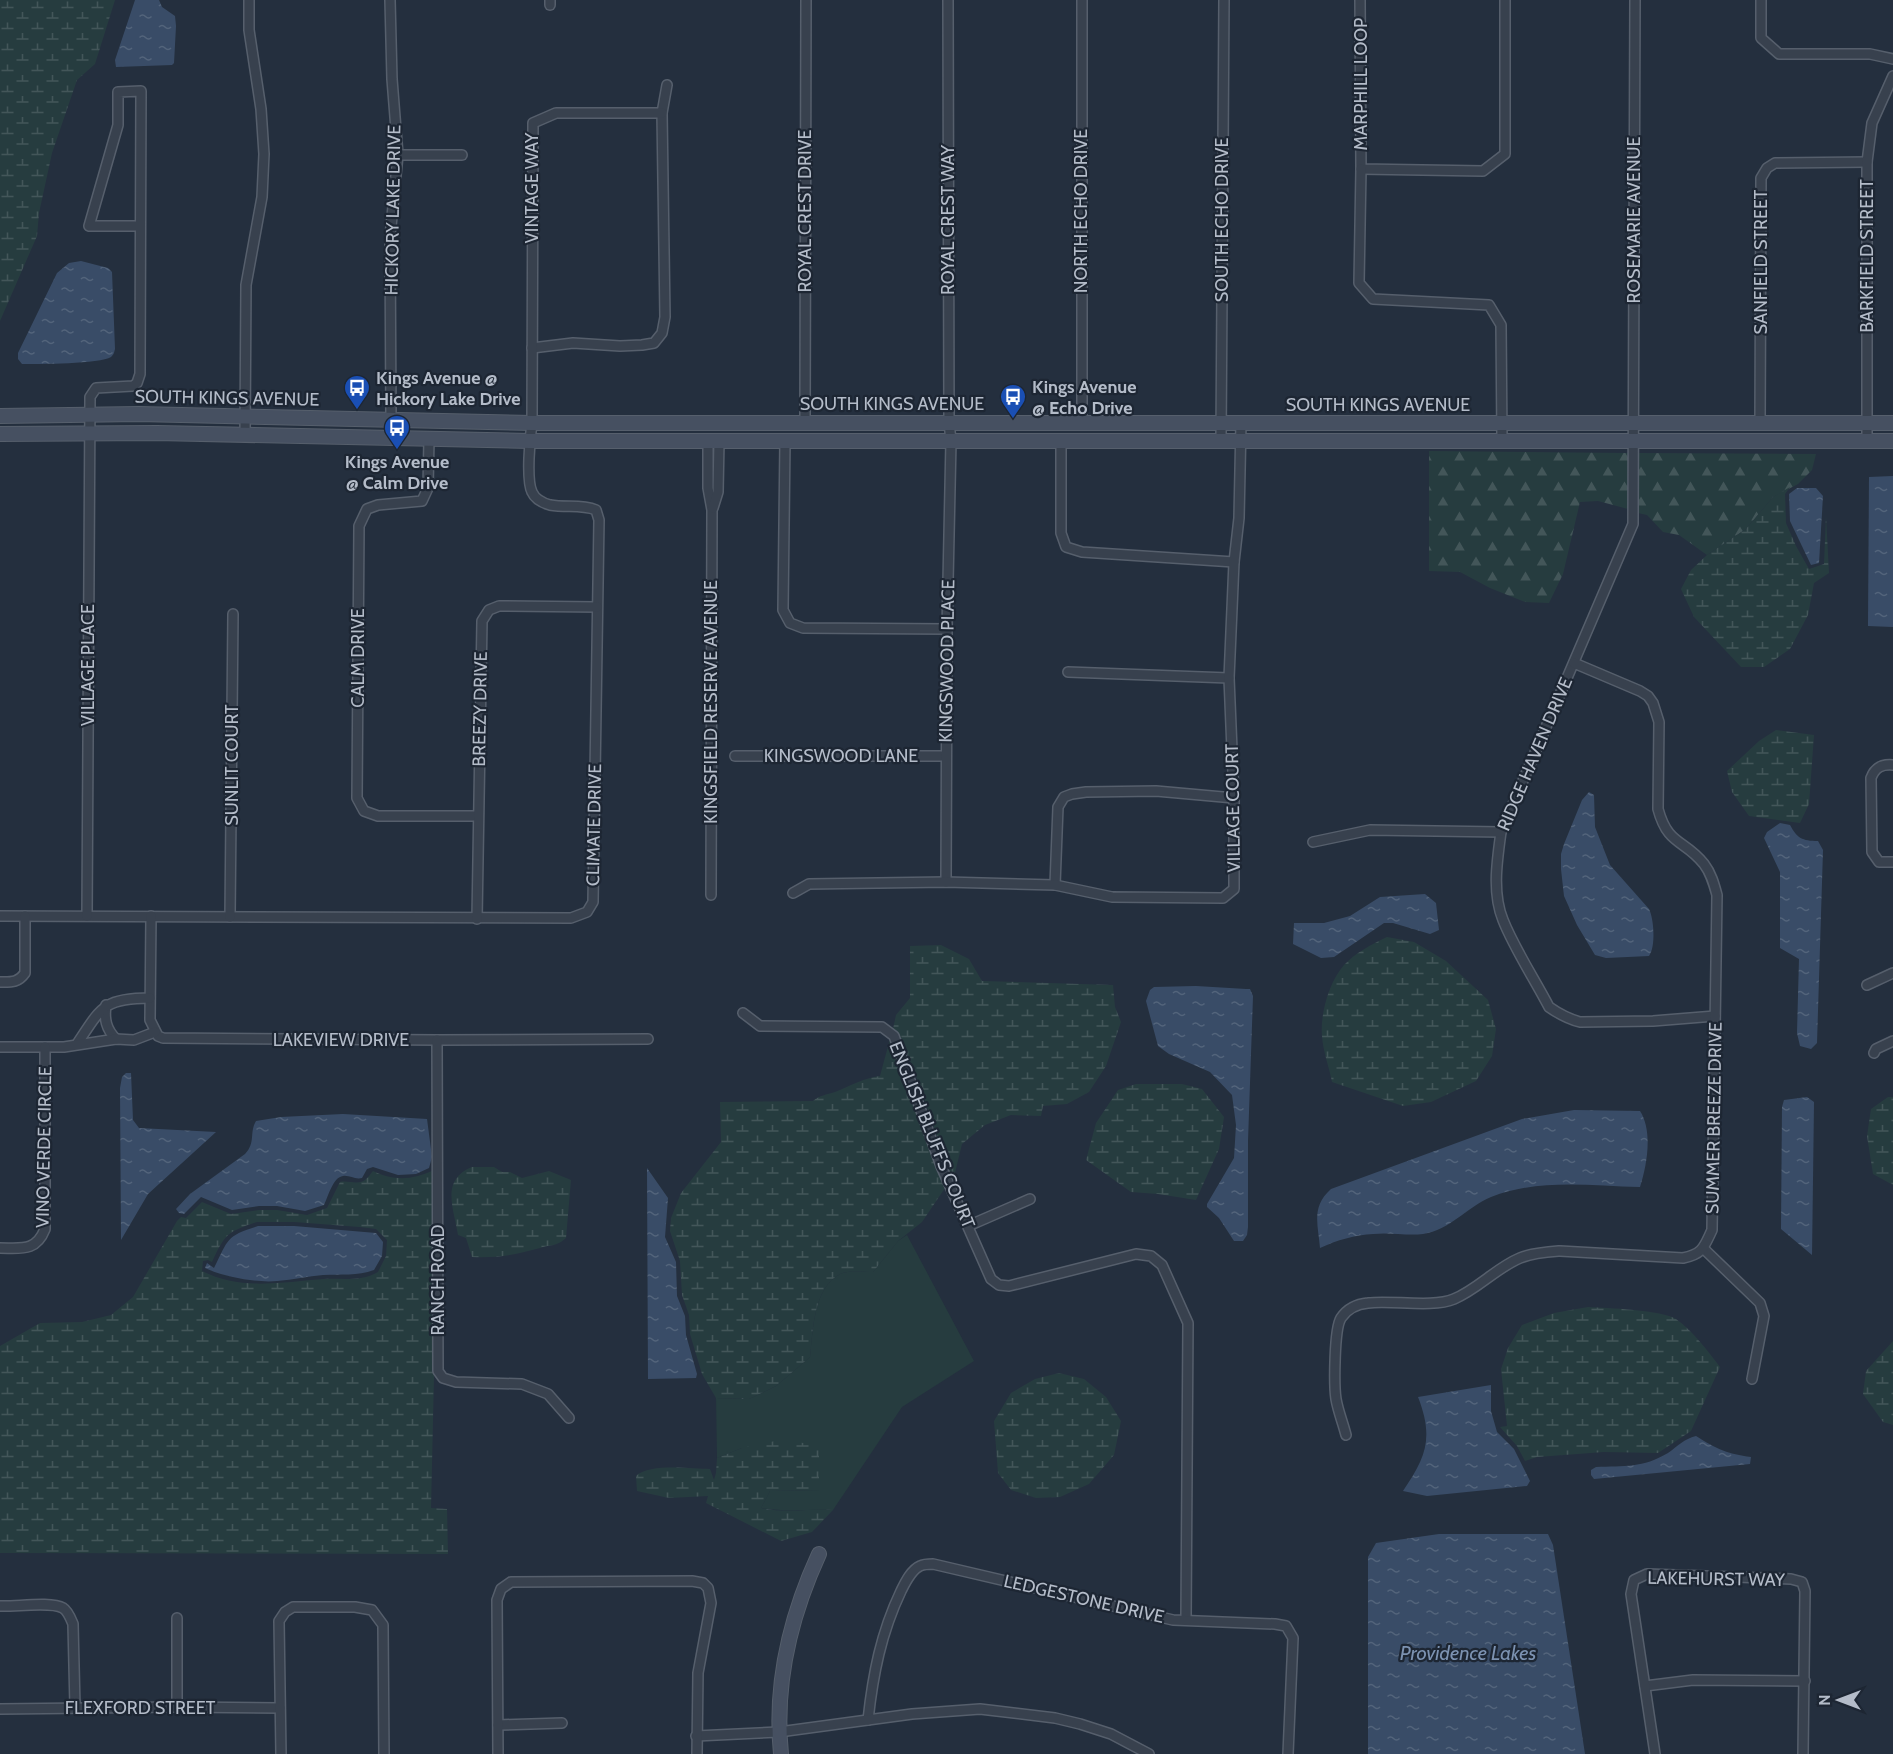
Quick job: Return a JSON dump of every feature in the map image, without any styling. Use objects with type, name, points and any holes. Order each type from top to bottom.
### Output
[{"type":"main road","name":"SOUTH KINGS AVENUE","points":[[0,416],[90,413],[532,423],[1893,423]]},
{"type":"main road","points":[[1363,423],[1363,440]]},
{"type":"main road","name":"SOUTH KINGS AVENUE","points":[[0,434],[245,435],[530,441],[1893,441]]},
{"type":"main road","points":[[780,1754],[781,1685],[788,1641],[801,1596],[819,1554]]},
{"type":"street","points":[[245,435],[246,285],[262,197],[264,154],[261,109],[249,30],[249,0]]},
{"type":"street","name":"HICKORY LAKE DRIVE","points":[[390,0],[392,79],[398,155],[390,237],[391,420]]},
{"type":"street","name":"ROYAL CREST DRIVE","points":[[805,422],[806,0]]},
{"type":"street","name":"ROYAL CREST WAY","points":[[948,0],[949,422],[951,441]]},
{"type":"street","name":"NORTH ECHO DRIVE","points":[[1082,0],[1082,422]]},
{"type":"street","name":"SOUTH ECHO DRIVE","points":[[1221,440],[1224,0]]},
{"type":"street","name":"MARPHILL LOOP","points":[[1360,0],[1359,283],[1373,299],[1489,304],[1501,325],[1503,440]]},
{"type":"street","name":"MARPHILL LOOP","points":[[1361,169],[1483,171],[1505,154],[1505,0]]},
{"type":"street","name":"ROSEMARIE AVENUE","points":[[1634,440],[1635,0]]},
{"type":"street","points":[[1761,0],[1761,38],[1779,54],[1870,54],[1893,59]]},
{"type":"street","name":"BARKFIELD STREET","points":[[1867,441],[1867,162],[1872,123],[1893,76]]},
{"type":"street","points":[[532,348],[573,343],[642,345],[654,343],[662,333],[664,317],[662,113],[667,85]]},
{"type":"street","points":[[90,413],[90,397],[96,388],[134,386],[139,378],[141,92],[117,92],[117,124],[89,226],[140,226]]},
{"type":"street","name":"VINTAGE WAY","points":[[532,423],[533,123],[556,113],[662,113]]},
{"type":"street","points":[[398,155],[462,155]]},
{"type":"street","name":"SANFIELD STREET","points":[[1760,423],[1761,178],[1767,168],[1775,163],[1867,162]]},
{"type":"street","name":"VILLAGE PLACE","points":[[87,916],[90,413]]},
{"type":"street","name":"CLIMATE DRIVE","points":[[151,916],[571,918],[580,916],[591,908],[593,902],[599,520],[596,510],[588,507],[550,505],[538,500],[532,493],[530,441],[532,423]]},
{"type":"street","name":"VILLAGE COURT","points":[[793,893],[809,884],[946,882],[1055,885],[1112,897],[1223,898],[1234,890],[1234,798],[1229,678],[1234,562],[1239,518],[1241,423]]},
{"type":"street","name":"CALM DRIVE","points":[[429,439],[428,488],[422,501],[378,505],[367,509],[359,526],[357,798],[364,811],[378,816],[478,816]]},
{"type":"street","points":[[1060,440],[1061,533],[1066,547],[1082,552],[1234,562]]},
{"type":"street","name":"RIDGE HAVEN DRIVE","points":[[1634,440],[1633,524],[1501,832],[1497,886],[1503,920],[1550,1007],[1570,1020],[1635,1022],[1715,1016]]},
{"type":"street","name":"KINGSFIELD RESERVE AVENUE","points":[[711,895],[712,510],[708,488],[713,441]]},
{"type":"street","points":[[785,441],[783,610],[790,622],[803,628],[947,629]]},
{"type":"street","name":"KINGSWOOD PLACE","points":[[946,882],[947,629],[951,441]]},
{"type":"street","name":"BREEZY DRIVE","points":[[477,919],[482,621],[489,610],[499,606],[597,607]]},
{"type":"street","name":"SUNLIT COURT","points":[[230,916],[233,614]]},
{"type":"street","name":"SUMMER BREEZE DRIVE","points":[[1574,663],[1648,696],[1657,712],[1659,722],[1658,809],[1661,822],[1674,840],[1695,854],[1703,863],[1710,873],[1717,895],[1712,1230],[1704,1249]]},
{"type":"street","points":[[1068,672],[1229,678]]},
{"type":"street","name":"KINGSWOOD LANE","points":[[735,756],[946,756]]},
{"type":"street","points":[[1893,765],[1878,767],[1873,771],[1871,778],[1872,852],[1879,862],[1893,862]]},
{"type":"street","points":[[1055,885],[1058,807],[1064,797],[1086,792],[1156,791],[1234,798]]},
{"type":"street","points":[[1313,842],[1370,830],[1501,832]]},
{"type":"street","points":[[0,916],[151,916],[150,1020],[155,1032]]},
{"type":"street","points":[[0,982],[15,982],[25,973],[25,916]]},
{"type":"street","points":[[1867,985],[1893,973]]},
{"type":"street","points":[[77,1044],[97,1014],[106,1005],[124,999],[150,998]]},
{"type":"street","points":[[106,1005],[106,1025],[116,1039]]},
{"type":"street","name":"ENGLISH BLUFFS COURT","points":[[743,1013],[760,1026],[882,1028],[894,1036],[941,1166],[991,1279],[999,1285],[1009,1286],[1136,1254],[1151,1256],[1162,1265],[1188,1323],[1186,1620]]},
{"type":"street","name":"VINO VERDE CIRCLE","points":[[0,1047],[64,1047],[116,1039],[125,1041],[155,1032]]},
{"type":"street","name":"LAKEVIEW DRIVE","points":[[155,1032],[158,1036],[172,1040],[648,1039]]},
{"type":"street","name":"RANCH ROAD","points":[[437,1040],[438,1371],[443,1378],[456,1382],[522,1384],[548,1394],[569,1419]]},
{"type":"street","points":[[1893,1041],[1876,1049],[1874,1053],[1878,1055],[1893,1048]]},
{"type":"street","name":"VINO VERDE CIRCLE","points":[[0,1248],[27,1248],[41,1239],[45,1230],[45,1047]]},
{"type":"street","points":[[968,1226],[1030,1199]]},
{"type":"street","points":[[1346,1435],[1336,1398],[1336,1335],[1339,1320],[1349,1309],[1366,1303],[1424,1303],[1452,1300],[1473,1289],[1509,1263],[1522,1257],[1545,1252],[1683,1258],[1696,1256],[1704,1249],[1760,1303],[1764,1316],[1752,1379]]},
{"type":"street","name":"LEDGESTONE DRIVE","points":[[868,1720],[881,1641],[906,1582],[922,1564],[933,1564],[1173,1620],[1286,1626],[1293,1638],[1288,1754]]},
{"type":"street","name":"LAKEHURST WAY","points":[[1655,1754],[1630,1594],[1634,1580],[1647,1574],[1791,1579],[1802,1582],[1805,1591],[1803,1754]]},
{"type":"street","points":[[498,1754],[497,1600],[501,1588],[511,1581],[692,1581],[703,1583],[708,1588],[711,1603],[698,1673],[697,1754]]},
{"type":"street","points":[[0,1606],[52,1605],[63,1608],[69,1615],[73,1624],[75,1707]]},
{"type":"street","points":[[281,1754],[279,1621],[285,1612],[293,1607],[355,1606],[372,1610],[382,1625],[384,1754]]},
{"type":"street","points":[[177,1618],[177,1707]]},
{"type":"street","points":[[1645,1686],[1693,1680],[1805,1681]]},
{"type":"street","name":"FLEXFORD STREET","points":[[0,1709],[280,1708]]},
{"type":"street","points":[[696,1736],[779,1732],[912,1714],[980,1709],[1035,1715],[1071,1722],[1111,1734],[1149,1754]]},
{"type":"street","points":[[498,1725],[562,1723]]},
{"type":"green space","points":[[0,0],[115,0],[95,64],[77,80],[52,153],[39,213],[37,236],[0,321]]},
{"type":"green space","points":[[1429,451],[1628,453],[1628,509],[1598,501],[1580,502],[1563,574],[1549,603],[1525,602],[1490,588],[1460,572],[1429,571]]},
{"type":"green space","points":[[1639,453],[1816,454],[1812,470],[1798,484],[1773,497],[1746,529],[1707,555],[1679,535],[1663,532],[1647,515],[1638,513]]},
{"type":"green space","points":[[1790,487],[1785,494],[1786,523],[1809,569],[1824,564],[1826,516],[1829,573],[1814,583],[1808,615],[1790,649],[1764,667],[1741,667],[1694,617],[1681,589],[1691,570],[1707,555],[1746,529],[1773,497]]},
{"type":"green space","points":[[1776,730],[1814,735],[1809,804],[1800,823],[1749,816],[1732,792],[1727,771],[1759,741]]},
{"type":"green space","points":[[1387,937],[1414,942],[1446,961],[1488,1000],[1496,1029],[1492,1056],[1476,1081],[1431,1102],[1403,1106],[1332,1082],[1322,1036],[1324,1008],[1330,989],[1348,961],[1364,949]]},
{"type":"green space","points":[[941,945],[969,959],[982,981],[1113,985],[1115,1007],[1121,1022],[1106,1066],[1089,1092],[1067,1104],[1043,1106],[1041,1116],[1011,1115],[985,1125],[962,1144],[953,1181],[916,1075],[893,1029],[896,1015],[910,998],[910,946]]},
{"type":"green space","points":[[890,1039],[945,1188],[922,1222],[898,1241],[873,1272],[840,1274],[824,1289],[816,1311],[810,1357],[776,1386],[749,1399],[716,1398],[702,1374],[690,1334],[689,1315],[682,1295],[680,1261],[670,1231],[671,1218],[681,1193],[721,1142],[720,1102],[813,1101],[863,1080],[880,1076]]},
{"type":"green space","points":[[1136,1084],[1182,1084],[1202,1089],[1224,1117],[1219,1149],[1196,1200],[1131,1192],[1086,1160],[1096,1123],[1118,1090]]},
{"type":"green space","points":[[1888,1097],[1893,1097],[1893,1185],[1873,1174],[1867,1136],[1871,1109]]},
{"type":"green space","points":[[472,1167],[494,1167],[522,1178],[549,1171],[571,1180],[566,1238],[557,1244],[514,1254],[472,1257],[466,1238],[458,1235],[451,1196],[456,1179]]},
{"type":"green space","points":[[373,1171],[403,1178],[432,1171],[434,1376],[431,1508],[447,1509],[448,1554],[0,1553],[0,1346],[40,1323],[82,1322],[111,1315],[133,1297],[177,1221],[181,1217],[186,1218],[202,1202],[231,1214],[277,1210],[307,1215],[327,1208],[340,1182],[363,1181]],"holes":[[[257,1222],[294,1222],[376,1229],[387,1240],[386,1256],[378,1272],[358,1278],[262,1284],[232,1281],[202,1271],[203,1261],[212,1262],[220,1245],[233,1232]]]},
{"type":"green space","points":[[907,1235],[974,1361],[902,1407],[833,1510],[761,1508],[770,1491],[819,1490],[742,1448],[717,1458],[716,1398],[749,1399],[776,1386],[810,1357],[816,1311],[824,1289],[840,1274],[873,1272],[898,1241]]},
{"type":"green space","points":[[1588,1307],[1659,1313],[1676,1319],[1694,1335],[1720,1367],[1691,1431],[1658,1453],[1604,1452],[1537,1457],[1525,1461],[1517,1446],[1500,1427],[1507,1426],[1501,1369],[1508,1348],[1522,1325],[1554,1313]]},
{"type":"green space","points":[[1893,1341],[1893,1425],[1883,1422],[1863,1394],[1866,1371]]},
{"type":"green space","points":[[1059,1373],[1084,1379],[1106,1397],[1121,1421],[1114,1455],[1089,1484],[1060,1497],[1036,1498],[1011,1490],[998,1473],[994,1421],[1011,1393],[1035,1379]]},
{"type":"green space","points":[[780,1440],[819,1445],[819,1490],[770,1491],[761,1508],[788,1511],[833,1510],[812,1532],[781,1541],[706,1503],[708,1496],[669,1498],[637,1491],[636,1476],[642,1472],[661,1468],[710,1469],[714,1480],[717,1458],[742,1448]]},
{"type":"water","points":[[135,0],[159,0],[162,7],[175,16],[174,63],[172,65],[116,67],[115,60]]},
{"type":"water","points":[[81,261],[108,268],[112,272],[115,349],[113,354],[111,357],[95,361],[22,364],[18,359],[18,353],[57,273],[69,263]]},
{"type":"water","points":[[1893,476],[1893,627],[1868,626],[1869,477]]},
{"type":"water","points":[[1797,488],[1816,488],[1823,496],[1819,563],[1811,565],[1790,521],[1789,494]]},
{"type":"water","points":[[1589,792],[1594,795],[1595,827],[1610,865],[1651,914],[1653,940],[1649,956],[1606,958],[1595,955],[1577,925],[1564,896],[1561,854],[1582,800]]},
{"type":"water","points":[[1780,823],[1790,825],[1801,838],[1818,841],[1823,850],[1817,1043],[1811,1049],[1800,1046],[1797,1033],[1799,959],[1780,948],[1780,872],[1764,838],[1767,832]]},
{"type":"water","points":[[1425,894],[1436,903],[1439,930],[1430,934],[1393,923],[1384,923],[1334,957],[1321,958],[1293,944],[1294,923],[1324,923],[1350,916],[1380,897]]},
{"type":"water","points":[[1196,986],[1250,989],[1253,996],[1248,1141],[1248,1227],[1243,1241],[1234,1241],[1219,1218],[1207,1207],[1234,1158],[1236,1125],[1232,1095],[1210,1072],[1169,1054],[1158,1046],[1146,1001],[1150,990],[1154,987]]},
{"type":"water","points":[[126,1073],[131,1073],[133,1120],[139,1128],[216,1132],[148,1194],[121,1240],[120,1088],[122,1077]]},
{"type":"water","points":[[1807,1097],[1814,1102],[1812,1255],[1781,1229],[1782,1107],[1784,1100]]},
{"type":"water","points":[[1574,1110],[1640,1111],[1646,1128],[1648,1148],[1640,1187],[1565,1184],[1528,1187],[1482,1201],[1433,1232],[1360,1235],[1320,1248],[1318,1209],[1331,1189],[1522,1119]]},
{"type":"water","points":[[343,1114],[427,1119],[432,1157],[429,1168],[416,1174],[398,1175],[373,1167],[367,1169],[362,1178],[339,1177],[324,1205],[305,1211],[277,1206],[232,1210],[201,1197],[184,1214],[179,1213],[176,1209],[190,1194],[245,1154],[250,1145],[256,1121],[281,1117]]},
{"type":"water","points":[[647,1168],[668,1198],[665,1237],[676,1262],[677,1296],[685,1316],[686,1335],[697,1374],[696,1378],[648,1379]]},
{"type":"water","points":[[258,1226],[294,1226],[376,1233],[383,1242],[382,1256],[374,1270],[368,1272],[277,1281],[241,1279],[205,1268],[207,1263],[214,1268],[226,1244],[234,1236]]},
{"type":"water","points":[[1491,1385],[1491,1411],[1497,1432],[1514,1449],[1530,1481],[1527,1486],[1427,1496],[1403,1491],[1417,1468],[1425,1447],[1426,1424],[1418,1397]]},
{"type":"water","points":[[1696,1436],[1722,1450],[1751,1457],[1750,1464],[1594,1479],[1591,1475],[1591,1470],[1596,1467],[1633,1465],[1659,1458]]},
{"type":"water","name":"Providence Lakes","points":[[1439,1534],[1548,1534],[1553,1545],[1585,1754],[1368,1754],[1368,1557],[1376,1543]]},
{"type":"place","name":"Kings Avenue @ Hickory Lake Drive","points":[[357,411]]},
{"type":"place","name":"Kings Avenue @ Echo Drive","points":[[1013,420]]},
{"type":"place","name":"Kings Avenue @ Calm Drive","points":[[397,451]]}]
